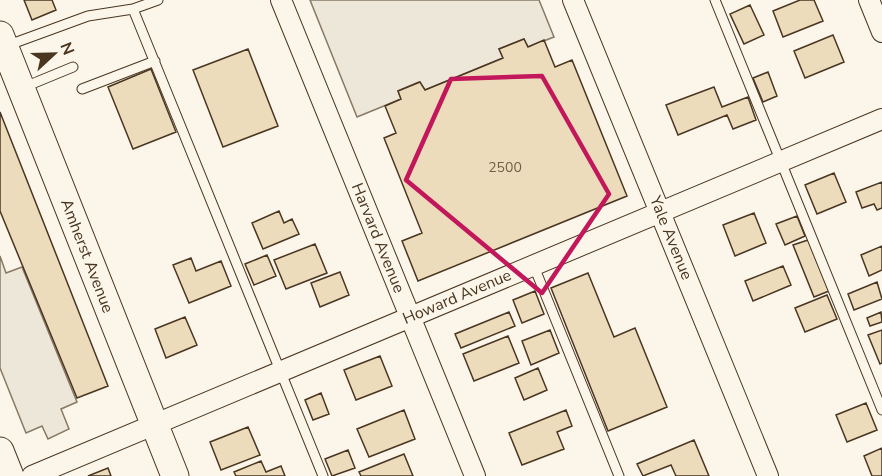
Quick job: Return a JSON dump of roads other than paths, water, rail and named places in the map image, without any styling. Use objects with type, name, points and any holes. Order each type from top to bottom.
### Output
[{"type":"street","name":"Harvard Avenue","points":[[281,0],[475,476]]},
{"type":"street","name":"Yale Avenue","points":[[573,0],[768,476]]},
{"type":"street","points":[[869,0],[882,32]]},
{"type":"street","name":"Amherst Avenue","points":[[2,41],[175,476]]},
{"type":"street","name":"Howard Avenue","points":[[32,476],[882,118]]},
{"type":"street","points":[[0,451],[10,476]]},
{"type":"lane","points":[[2,41],[88,16],[133,9],[158,0]]},
{"type":"lane","points":[[715,0],[882,410]]},
{"type":"lane","points":[[133,9],[323,476]]},
{"type":"lane","points":[[82,89],[155,61]]},
{"type":"lane","points":[[21,88],[73,68]]},
{"type":"lane","points":[[534,264],[619,476]]}]
